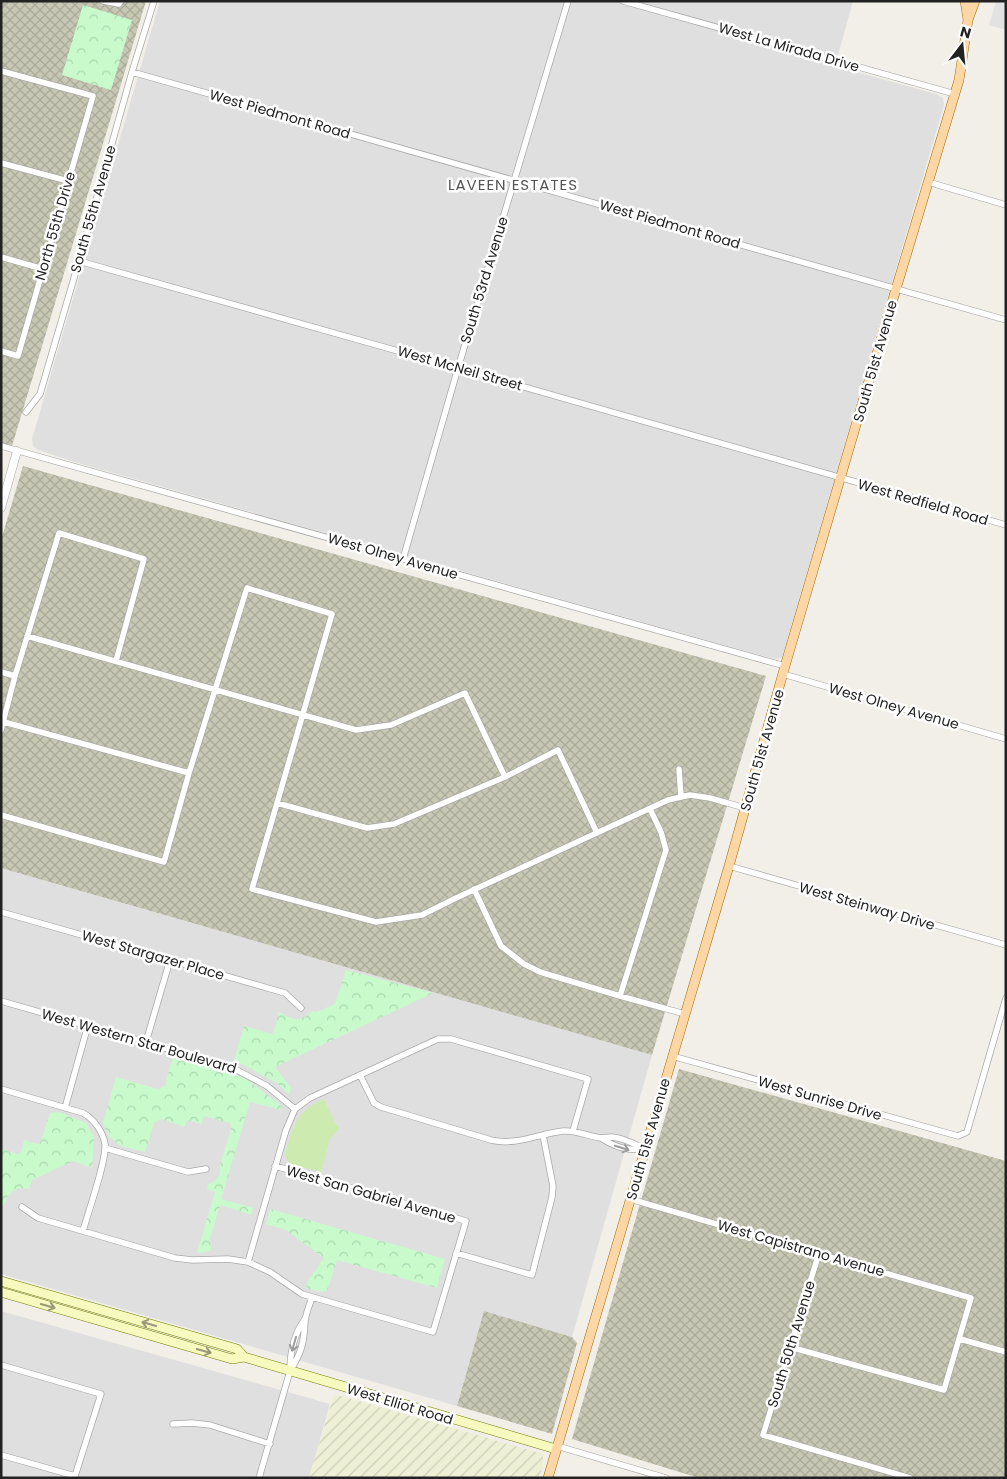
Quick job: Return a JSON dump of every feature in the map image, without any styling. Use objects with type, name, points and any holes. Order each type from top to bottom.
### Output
[{"type":"main road","name":"South 51st Avenue","points":[[965,1],[968,20]]},
{"type":"main road","name":"South 51st Avenue","points":[[548,1478],[840,478],[959,80],[968,20],[976,1]]},
{"type":"main road","name":"West Elliot Road","points":[[1,1281],[237,1349],[244,1357]]},
{"type":"main road","name":"West Elliot Road","points":[[1,1292],[232,1359],[244,1357],[557,1448]]},
{"type":"street","points":[[103,1],[120,2]]},
{"type":"street","name":"South 55th Avenue","points":[[26,412],[40,394],[154,1]]},
{"type":"street","name":"South 53rd Avenue","points":[[404,558],[458,368],[568,1]]},
{"type":"street","name":"West La Mirada Drive","points":[[623,1],[954,94]]},
{"type":"street","name":"North 55th Drive","points":[[1,71],[93,96],[18,356],[1,351]]},
{"type":"street","name":"West Piedmont Road","points":[[132,72],[1006,320]]},
{"type":"street","points":[[1,163],[68,181]]},
{"type":"street","points":[[928,182],[1006,205]]},
{"type":"street","points":[[1,257],[43,269]]},
{"type":"street","name":"West McNeil Street","points":[[79,261],[840,478]]},
{"type":"street","name":"West Olney Avenue","points":[[1,446],[404,558],[784,670],[1006,739]]},
{"type":"street","points":[[1,508],[17,451]]},
{"type":"street","name":"West Redfield Road","points":[[840,478],[1006,525]]},
{"type":"street","points":[[1,730],[15,676],[59,534],[144,559],[116,660]]},
{"type":"street","points":[[1,815],[164,862],[214,690],[247,588],[332,614],[252,889],[376,922],[422,915],[668,800],[690,794],[745,808]]},
{"type":"street","points":[[27,636],[356,730],[391,725],[465,693],[505,777]]},
{"type":"street","points":[[1,672],[15,676]]},
{"type":"street","points":[[4,722],[189,773]]},
{"type":"street","points":[[277,803],[368,828],[394,824],[505,777],[558,750],[597,833]]},
{"type":"street","points":[[679,769],[681,797]]},
{"type":"street","points":[[620,996],[666,850],[661,832],[650,809]]},
{"type":"street","name":"West Steinway Drive","points":[[728,866],[1006,945]]},
{"type":"street","points":[[474,890],[501,946],[524,964],[540,972],[685,1014]]},
{"type":"street","name":"West Stargazer Place","points":[[1,912],[285,993],[301,1008]]},
{"type":"street","points":[[146,1042],[170,960]]},
{"type":"street","name":"West Sunrise Drive","points":[[672,1056],[958,1136],[966,1132],[1006,998]]},
{"type":"street","name":"West Western Star Boulevard","points":[[1,1001],[232,1066],[267,1086],[295,1109]]},
{"type":"street","points":[[65,1108],[88,1025]]},
{"type":"street","points":[[248,1262],[275,1166],[295,1109],[310,1098],[438,1039],[451,1039],[588,1079],[573,1131]]},
{"type":"street","points":[[360,1075],[374,1104],[397,1113],[502,1143],[573,1131],[601,1138],[612,1137],[631,1142],[645,1149]]},
{"type":"street","points":[[1,1089],[83,1113],[91,1119],[100,1132],[105,1148],[103,1161],[83,1231]]},
{"type":"street","points":[[22,1206],[38,1218],[175,1258],[192,1260],[228,1259],[248,1262],[270,1272],[295,1290],[312,1297],[433,1332],[456,1253],[532,1275],[552,1197],[552,1186],[543,1135]]},
{"type":"street","points":[[105,1148],[188,1172],[206,1169]]},
{"type":"street","name":"West San Gabriel Avenue","points":[[275,1166],[466,1221],[456,1253]]},
{"type":"street","name":"West Capistrano Avenue","points":[[630,1199],[971,1298],[960,1338]]},
{"type":"street","name":"South 50th Avenue","points":[[818,1253],[763,1435],[910,1478]]},
{"type":"street","points":[[260,1478],[290,1371],[298,1358],[306,1331],[305,1320],[312,1297]]},
{"type":"street","points":[[790,1347],[944,1390],[960,1338],[1006,1352]]},
{"type":"street","points":[[1,1365],[101,1394],[75,1476],[1,1455]]},
{"type":"street","points":[[173,1424],[192,1423],[210,1425],[270,1444]]},
{"type":"street","name":"West Elliot Road","points":[[557,1448],[666,1478]]},
{"type":"shaded area","points":[[1,1],[146,1],[12,446],[1,443]]},
{"type":"shaded area","points":[[160,1],[853,1],[835,66],[936,94],[943,98],[944,105],[782,658],[775,659],[688,635],[78,463],[38,450],[33,446],[32,439]]},
{"type":"shaded area","points":[[996,1],[1006,1],[1006,30],[989,25]]},
{"type":"shaded area","points":[[23,466],[766,676],[652,1055],[1,868],[1,540]]},
{"type":"shaded area","points":[[1,868],[652,1055],[572,1337],[484,1311],[457,1406],[1,1274]]},
{"type":"shaded area","points":[[679,1069],[1006,1161],[1006,1478],[699,1478],[572,1439]]},
{"type":"shaded area","points":[[1,1311],[330,1404],[309,1478],[1,1478]]},
{"type":"shaded area","points":[[484,1311],[572,1337],[577,1343],[552,1434],[457,1406]]},
{"type":"shaded area","points":[[334,1394],[543,1454],[543,1465],[539,1478],[309,1478]]},
{"type":"green space","points":[[83,5],[132,20],[111,90],[62,75]]},
{"type":"green space","points":[[346,970],[433,993],[275,1067],[291,1088],[289,1095],[277,1083],[234,1060],[244,1026],[273,1034],[279,1012],[288,1017],[300,1019],[311,1011],[316,1012],[335,1004]]},
{"type":"green space","points":[[173,1056],[229,1072],[246,1079],[282,1106],[281,1110],[250,1102],[221,1199],[253,1208],[251,1215],[220,1205],[210,1238],[211,1251],[197,1253],[215,1192],[207,1189],[208,1184],[215,1181],[220,1174],[220,1165],[231,1129],[230,1123],[204,1116],[201,1124],[187,1120],[185,1127],[161,1119],[154,1123],[145,1152],[120,1146],[108,1135],[103,1123],[116,1077],[158,1089],[165,1086]]},
{"type":"green space","points":[[324,1099],[335,1123],[340,1128],[330,1139],[321,1172],[290,1164],[285,1155],[293,1128],[307,1109]]},
{"type":"green space","points":[[59,1112],[86,1123],[94,1137],[92,1168],[73,1161],[32,1180],[29,1189],[16,1189],[10,1193],[4,1205],[1,1206],[1,1149],[18,1154],[21,1152],[24,1140],[37,1144],[41,1141],[50,1113]]},
{"type":"green space","points":[[270,1209],[445,1259],[437,1288],[337,1260],[327,1291],[322,1292],[306,1288],[308,1281],[324,1258],[286,1230],[266,1224]]},
{"type":"district","name":"LAVEEN ESTATES","points":[[513,184]]}]
